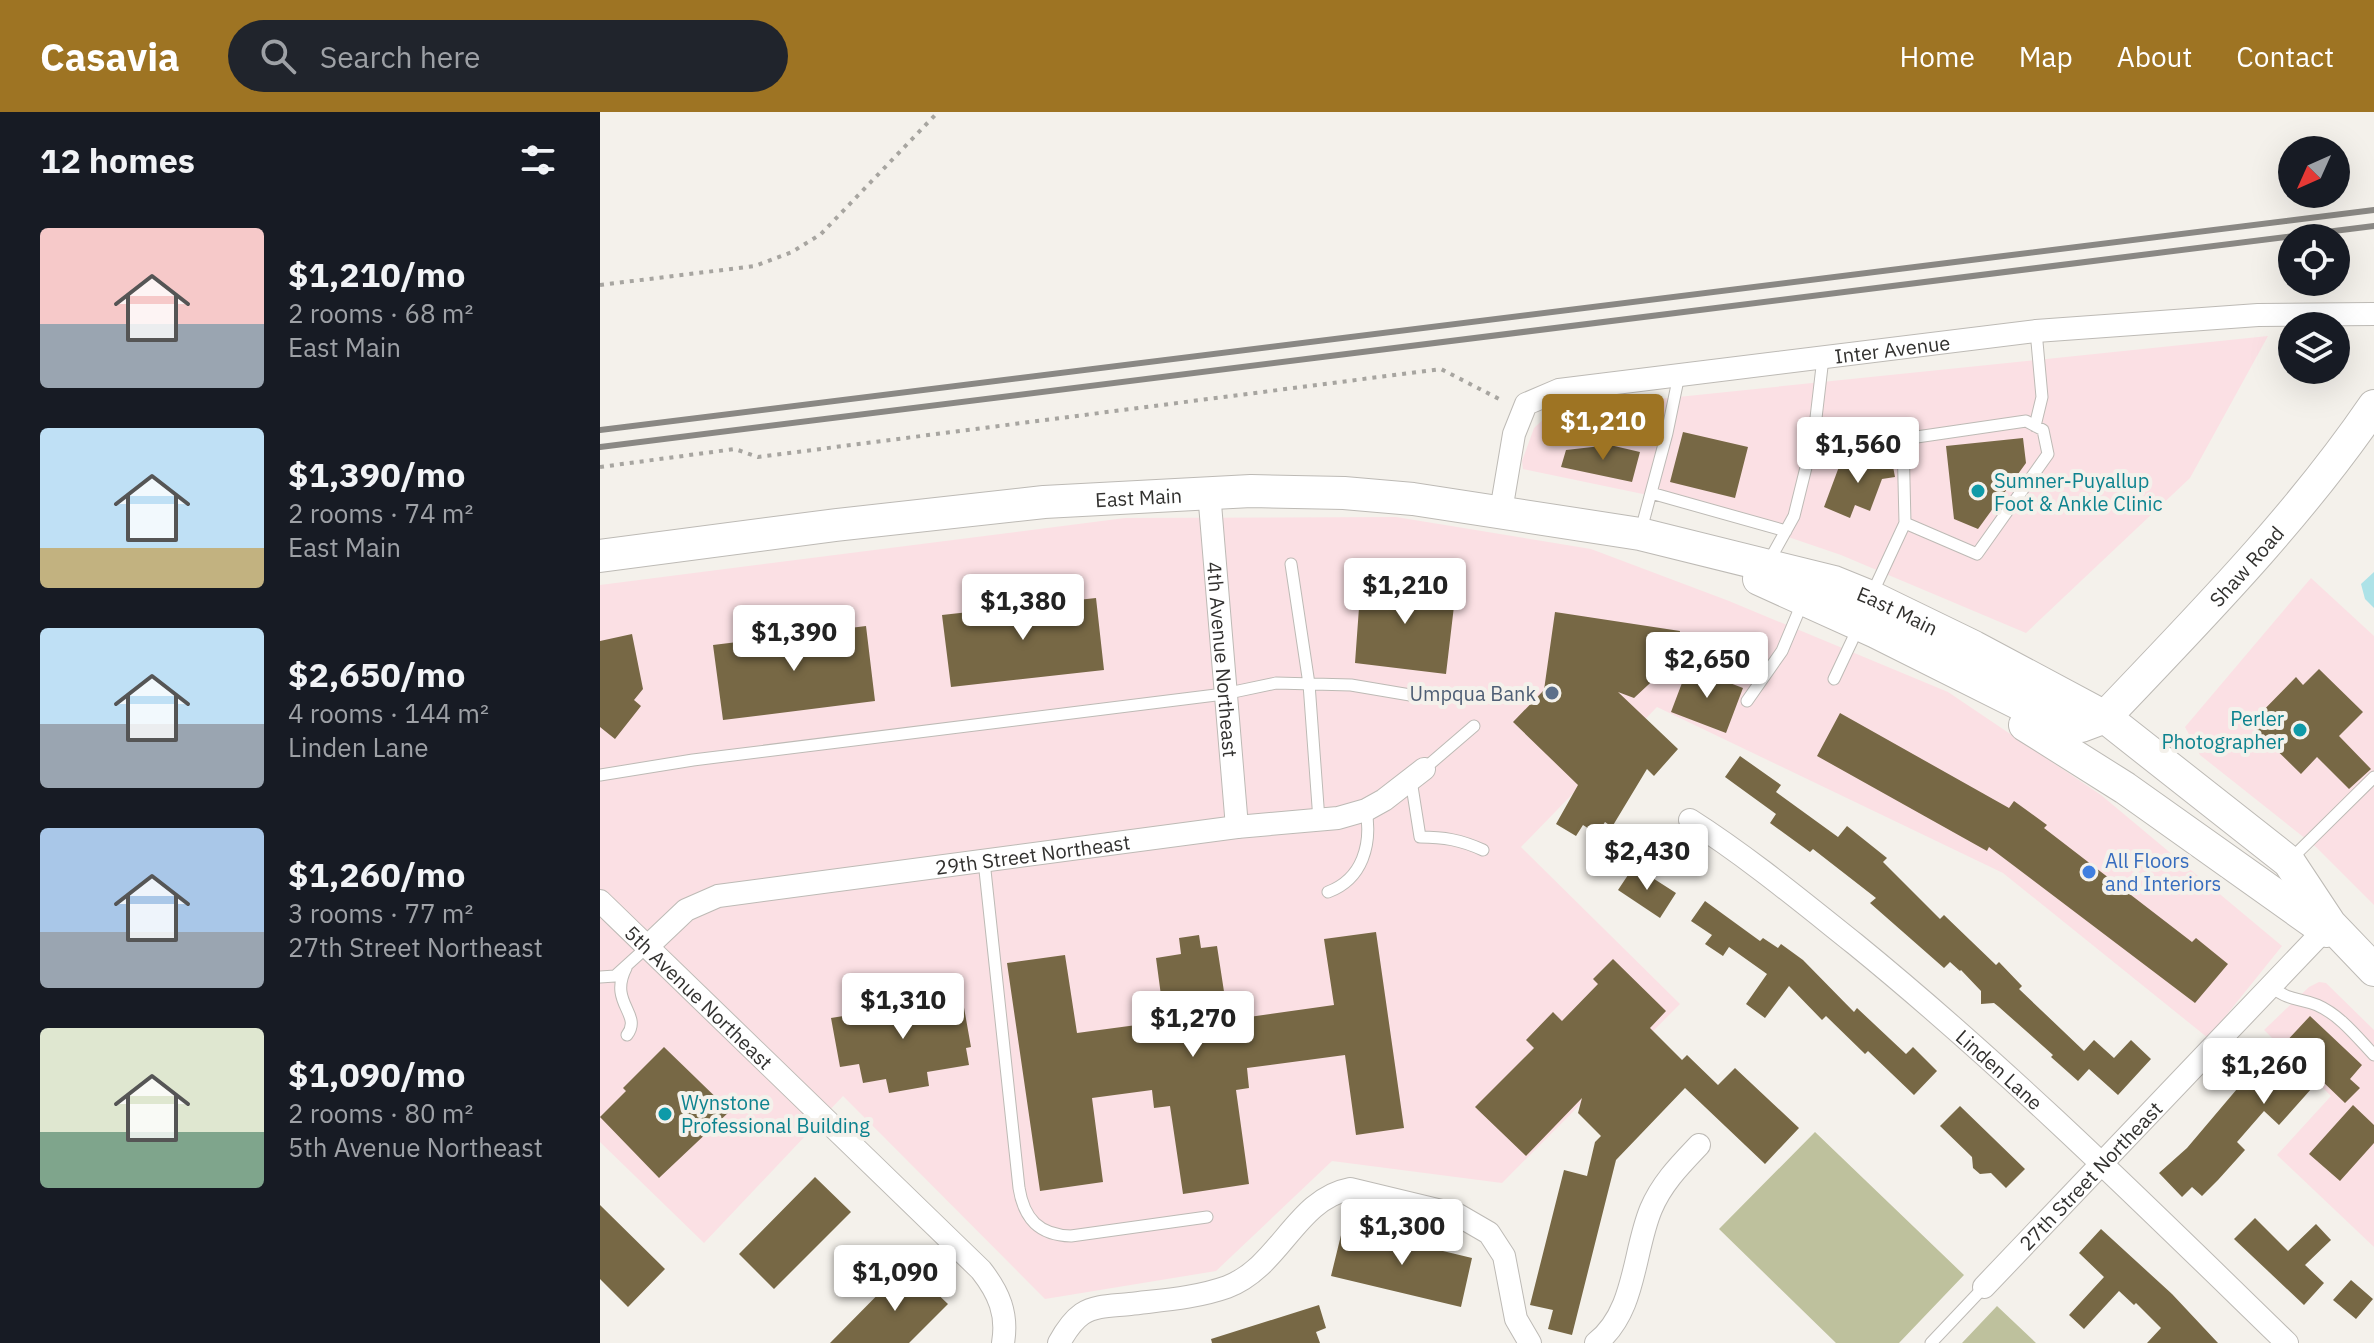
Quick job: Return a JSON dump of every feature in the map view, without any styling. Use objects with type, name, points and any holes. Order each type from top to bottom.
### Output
[{"type":"main road","name":"Shaw Road","points":[[2105,717],[2303,503],[2374,406]]},
{"type":"main road","name":"East Main","points":[[600,556],[1044,502],[1209,492],[1344,493],[1413,499],[1640,534],[1834,582],[1869,618],[2125,788],[2237,870],[2328,927],[2374,970]]},
{"type":"main road","name":"East Main","points":[[1674,543],[1803,599],[1869,618],[2064,726],[2081,726],[2105,717]]},
{"type":"main road","name":"East Main","points":[[2105,717],[2289,862],[2328,927],[2374,976]]},
{"type":"main road","name":"East Main","points":[[2105,717],[2107,731],[2124,760],[2237,870]]},
{"type":"street","name":"Inter Avenue","points":[[1523,411],[1526,404],[1559,390],[2036,331],[2258,315],[2374,314]]},
{"type":"street","points":[[1501,511],[1514,434],[1523,411]]},
{"type":"street","name":"4th Avenue Northeast","points":[[1209,492],[1237,827]]},
{"type":"street","name":"29th Street Northeast","points":[[647,947],[686,910],[718,896],[1237,827],[1338,818],[1366,810],[1418,775]]},
{"type":"street","name":"Linden Lane","points":[[1690,820],[1816,913],[1918,996],[2041,1105],[2287,1343]]},
{"type":"street","name":"5th Avenue Northeast","points":[[600,901],[981,1270],[1002,1303],[1003,1343]]},
{"type":"street","name":"27th Street Northeast","points":[[1984,1287],[2328,927]]},
{"type":"street","points":[[1596,1343],[1618,1319],[1651,1209],[1661,1189],[1699,1145]]},
{"type":"street","points":[[1059,1343],[1082,1314],[1098,1308],[1202,1295],[1246,1279],[1264,1264],[1305,1215],[1322,1200],[1338,1191],[1350,1189],[1361,1189],[1458,1215],[1489,1233],[1504,1256],[1516,1319],[1530,1343]]},
{"type":"lane","points":[[2035,426],[2042,397],[2036,331]]},
{"type":"lane","points":[[1766,565],[1794,516],[1814,435],[1823,358]]},
{"type":"lane","points":[[1640,534],[1679,375]]},
{"type":"lane","points":[[1837,444],[1903,439],[2026,421],[2043,430],[2048,454],[1977,554],[1905,523]]},
{"type":"lane","points":[[1834,679],[1869,618],[1905,523],[1903,439]]},
{"type":"lane","points":[[1651,493],[1786,531]]},
{"type":"lane","points":[[1291,564],[1309,684],[1319,820]]},
{"type":"lane","points":[[1747,701],[1782,651],[1803,599]]},
{"type":"lane","points":[[600,775],[693,760],[1224,694],[1276,683],[1351,685],[1416,696]]},
{"type":"lane","points":[[1474,726],[1418,775],[1420,837],[1445,837],[1483,850]]},
{"type":"lane","points":[[2289,862],[2374,777]]},
{"type":"lane","points":[[1328,892],[1345,884],[1366,854],[1369,839],[1366,810]]},
{"type":"lane","points":[[984,861],[1019,1188],[1027,1215],[1049,1232],[1071,1236],[1207,1217]]},
{"type":"lane","points":[[600,977],[615,976],[647,947]]},
{"type":"lane","points":[[626,968],[620,979],[620,989],[632,1022],[627,1035]]},
{"type":"lane","points":[[2271,987],[2289,999],[2320,1006],[2374,1055]]},
{"type":"lane","points":[[1931,1343],[1984,1287]]},
{"type":"path","points":[[600,285],[755,266],[792,252],[821,234],[938,112]]},
{"type":"path","points":[[600,467],[735,449],[758,457],[1441,369],[1523,411]]},
{"type":"shaded area","points":[[2268,336],[2190,478],[2026,633],[1841,555],[1691,504],[1523,469],[1522,461],[1534,428],[1549,414],[1571,408]]},
{"type":"shaded area","points":[[1396,517],[1591,549],[1729,601],[1948,692],[2101,795],[2282,946],[2208,1038],[2003,873],[1657,707],[1521,847],[1680,1004],[1502,1183],[1332,1161],[1216,1271],[1045,1299],[843,1096],[704,1243],[600,1142],[600,585],[1125,518]]},
{"type":"shaded area","points":[[2311,578],[2374,636],[2374,905],[2316,847],[2200,755],[2185,727]]},
{"type":"shaded area","points":[[2319,982],[2326,983],[2374,1030],[2374,1247],[2277,1155],[2331,1096],[2264,1030],[2309,987]]},
{"type":"green space","points":[[1815,1132],[1964,1275],[1899,1343],[1836,1343],[1719,1229]]},
{"type":"green space","points":[[1997,1306],[2036,1343],[1962,1343]]},
{"type":"water","points":[[2374,572],[2374,608],[2365,599],[2361,584]]},
{"type":"building","points":[[1683,432],[1748,447],[1735,498],[1670,482]]},
{"type":"building","name":"Sumner-Puyallup Foot & Ankle Clinic","points":[[2023,438],[2026,463],[1978,529],[1954,519],[1946,446]]},
{"type":"building","points":[[1610,445],[1640,452],[1632,482],[1561,467],[1566,450]]},
{"type":"building","points":[[1891,456],[1895,477],[1882,479],[1870,511],[1855,505],[1850,518],[1824,507],[1840,464]]},
{"type":"building","points":[[1361,580],[1456,589],[1446,674],[1355,663]]},
{"type":"building","points":[[1096,598],[1104,670],[951,687],[942,615]]},
{"type":"building","points":[[1555,612],[1680,631],[1676,659],[1634,698],[1618,692],[1678,749],[1654,776],[1647,769],[1612,827],[1605,822],[1597,834],[1583,825],[1576,836],[1556,824],[1578,785],[1513,722],[1544,690]]},
{"type":"building","points":[[866,626],[875,701],[723,720],[713,645]]},
{"type":"building","points":[[632,634],[643,689],[634,700],[641,706],[615,739],[600,727],[600,641]]},
{"type":"building","points":[[1688,667],[1743,688],[1726,733],[1671,712]]},
{"type":"building","name":"Perler Photographer","points":[[2319,669],[2363,712],[2339,736],[2371,769],[2349,789],[2317,757],[2301,774],[2250,724],[2296,677],[2303,685]]},
{"type":"building","points":[[1840,713],[2009,808],[2014,801],[2047,825],[2044,828],[2192,942],[2196,938],[2228,964],[2195,1003],[1989,847],[1987,851],[1817,756]]},
{"type":"building","points":[[1740,756],[1781,785],[1776,792],[1838,837],[1847,826],[1887,858],[1883,862],[1940,919],[1944,915],[1996,965],[1999,962],[2022,986],[2019,989],[2084,1051],[2094,1040],[2114,1058],[2131,1040],[2151,1059],[2118,1095],[2089,1069],[2078,1081],[1994,1003],[1981,1004],[1981,991],[1961,970],[1950,962],[1944,968],[1870,903],[1876,898],[1813,849],[1810,852],[1770,823],[1776,814],[1725,777]]},
{"type":"building","points":[[1634,866],[1676,893],[1660,918],[1618,890]]},
{"type":"building","points":[[1705,901],[1760,941],[1763,938],[1778,948],[1781,944],[1803,960],[1854,1012],[1857,1008],[1906,1054],[1913,1047],[1937,1071],[1914,1095],[1826,1016],[1822,1020],[1789,986],[1765,1018],[1746,1004],[1767,974],[1729,947],[1723,956],[1705,944],[1712,935],[1691,921]]},
{"type":"building","points":[[1376,932],[1404,1128],[1356,1135],[1345,1055],[1247,1068],[1249,1088],[1236,1090],[1249,1184],[1183,1194],[1170,1106],[1154,1108],[1152,1090],[1092,1098],[1103,1182],[1040,1191],[1007,963],[1065,955],[1077,1033],[1144,1024],[1142,1006],[1162,1003],[1156,958],[1181,954],[1179,938],[1199,935],[1201,948],[1217,946],[1225,998],[1246,995],[1249,1017],[1334,1005],[1324,939]]},
{"type":"building","points":[[1613,959],[1666,1011],[1650,1028],[1682,1060],[1687,1055],[1718,1085],[1735,1068],[1799,1128],[1765,1164],[1685,1088],[1616,1160],[1572,1335],[1548,1329],[1553,1310],[1530,1305],[1564,1170],[1587,1176],[1595,1142],[1601,1136],[1578,1113],[1582,1098],[1526,1156],[1475,1107],[1534,1048],[1526,1040],[1553,1012],[1562,1021],[1598,984],[1593,979]]},
{"type":"building","points":[[920,992],[923,1009],[963,1002],[971,1047],[966,1048],[969,1065],[927,1072],[929,1086],[889,1093],[886,1079],[863,1083],[859,1064],[840,1067],[831,1018],[874,1011],[872,1001]]},
{"type":"building","points":[[2310,1016],[2362,1065],[2350,1079],[2360,1088],[2345,1103],[2320,1079],[2279,1125],[2264,1111],[2237,1142],[2245,1150],[2218,1180],[2202,1196],[2192,1187],[2182,1197],[2159,1173],[2187,1148],[2248,1076],[2262,1089],[2293,1054],[2283,1045]]},
{"type":"building","name":"Wynstone Professional Building","points":[[664,1047],[730,1111],[659,1178],[600,1117],[626,1091],[623,1088]]},
{"type":"building","points":[[2353,1105],[2374,1125],[2374,1143],[2340,1181],[2309,1154]]},
{"type":"building","points":[[1960,1106],[2025,1169],[2006,1188],[1991,1173],[1980,1174],[1973,1168],[1972,1157],[1940,1126]]},
{"type":"building","points":[[815,1177],[851,1212],[774,1289],[739,1254]]},
{"type":"building","points":[[600,1205],[665,1269],[628,1307],[600,1279]]},
{"type":"building","points":[[2255,1218],[2288,1251],[2316,1224],[2331,1240],[2305,1265],[2324,1283],[2304,1305],[2234,1239]]},
{"type":"building","points":[[1343,1227],[1472,1258],[1461,1307],[1331,1276]]},
{"type":"building","points":[[2101,1229],[2172,1294],[2218,1343],[2147,1343],[2161,1328],[2119,1291],[2084,1329],[2069,1315],[2104,1277],[2079,1253]]},
{"type":"building","points":[[907,1265],[948,1304],[909,1343],[830,1343]]},
{"type":"building","points":[[2351,1280],[2373,1299],[2356,1319],[2333,1300]]},
{"type":"building","points":[[1319,1305],[1326,1328],[1316,1332],[1320,1343],[1212,1343],[1211,1339]]},
{"type":"railway","points":[[600,430],[2374,210]]},
{"type":"railway","points":[[600,447],[2374,226]]},
{"type":"place","name":"Sumner-Puyallup Foot & Ankle Clinic","points":[[1978,491]]},
{"type":"place","name":"Umpqua Bank","points":[[1552,693]]},
{"type":"place","name":"Perler Photographer","points":[[2300,730]]},
{"type":"place","name":"All Floors and Interiors","points":[[2089,872]]},
{"type":"place","name":"Wynstone Professional Building","points":[[665,1114]]}]
